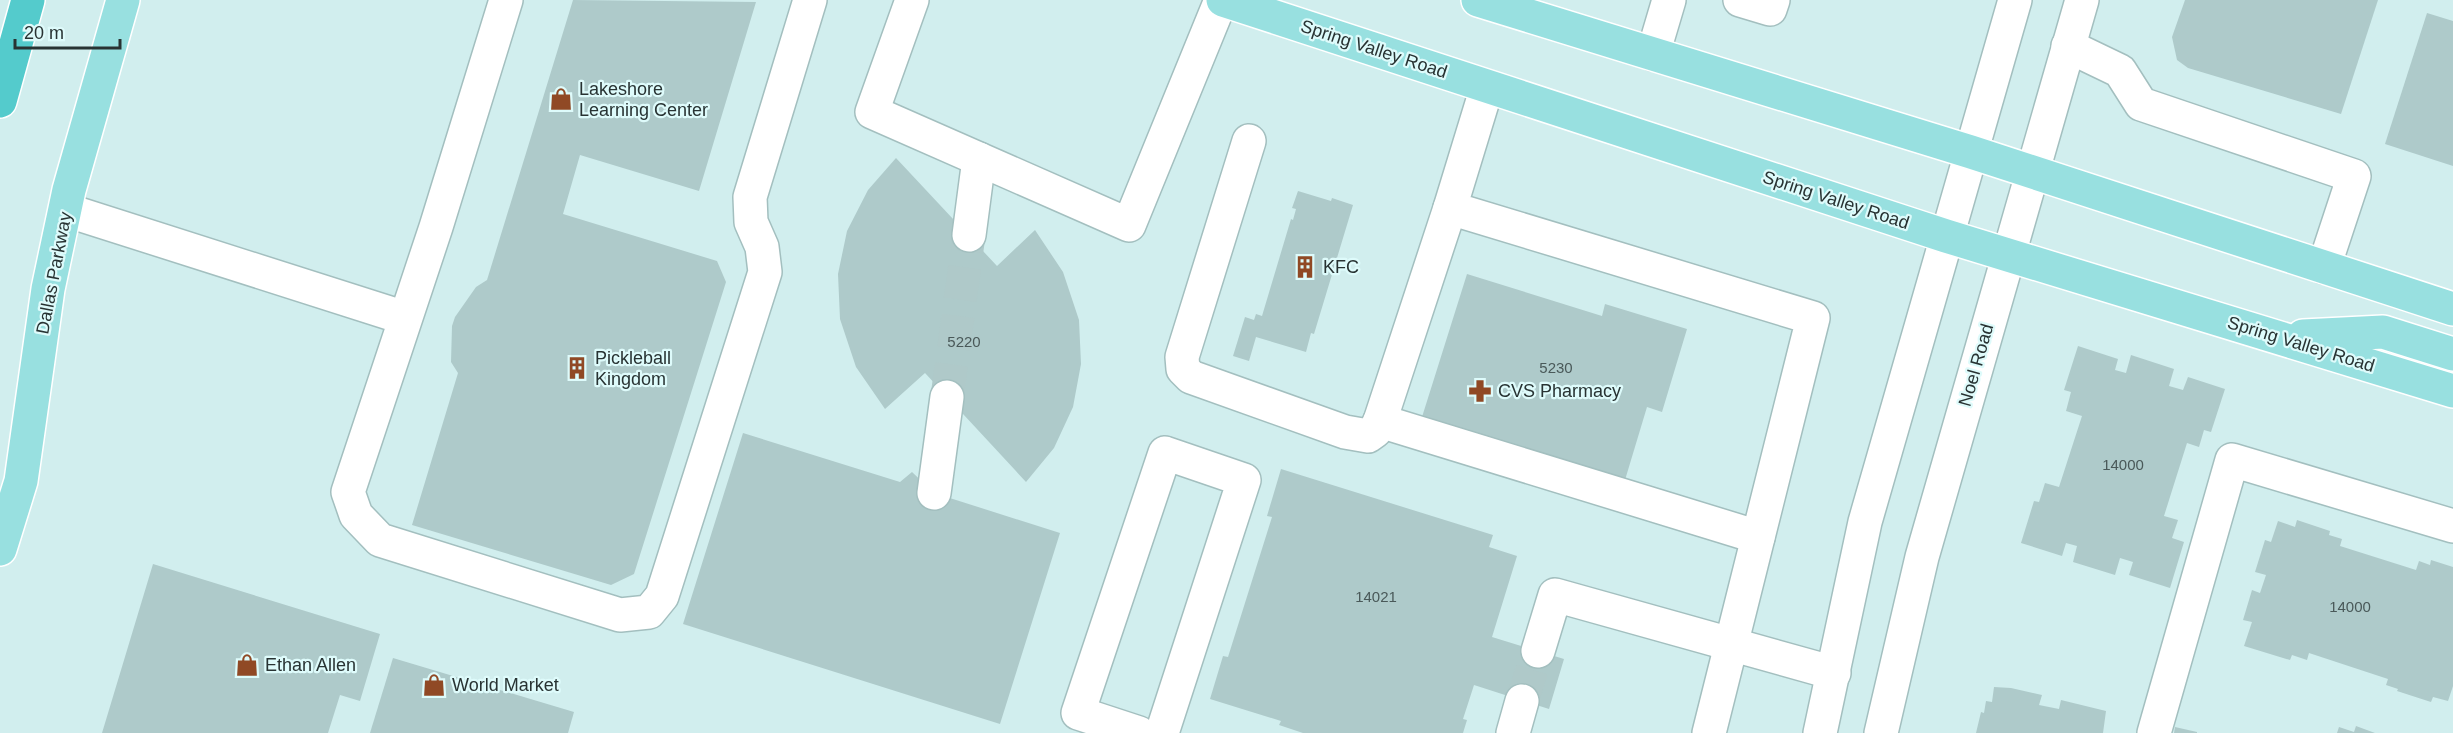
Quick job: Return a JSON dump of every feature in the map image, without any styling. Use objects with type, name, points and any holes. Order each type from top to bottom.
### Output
[{"type":"highway","points":[[0,101],[28,0]]},
{"type":"main road","name":"Dallas Parkway","points":[[0,549],[21,481],[48,289],[74,170],[123,0]]},
{"type":"main road","name":"Spring Valley Road","points":[[1222,0],[1947,236],[2453,391]]},
{"type":"main road","points":[[1478,0],[1971,152],[2453,309]]},
{"type":"main road","points":[[2280,337],[2383,332],[2453,354]]},
{"type":"street","points":[[506,0],[436,227],[348,492],[356,515],[380,540],[620,615],[649,612],[662,596],[765,272],[762,247],[751,222],[750,197],[810,0]]},
{"type":"street","points":[[912,0],[872,112],[1129,225],[1222,0]]},
{"type":"street","points":[[1653,54],[1669,0]]},
{"type":"street","points":[[1740,0],[1770,9],[1773,0]]},
{"type":"street","points":[[1820,733],[1864,522],[1893,431],[2015,0]]},
{"type":"street","name":"Noel Road","points":[[1881,733],[1922,557],[2082,0]]},
{"type":"street","points":[[2068,46],[2120,71],[2141,104],[2354,176],[2324,267]]},
{"type":"street","points":[[1249,141],[1182,357],[1183,369],[1191,377],[1345,432],[1368,436],[1375,431],[1380,421],[1487,87]]},
{"type":"street","points":[[969,235],[979,159]]},
{"type":"street","points":[[1450,208],[1813,318],[1709,733]]},
{"type":"street","points":[[66,210],[405,318]]},
{"type":"street","points":[[934,493],[947,397]]},
{"type":"street","points":[[1380,421],[1758,537]]},
{"type":"street","points":[[1139,733],[1078,713],[1165,453],[1244,480],[1162,733]]},
{"type":"street","points":[[2154,733],[2232,460],[2453,526]]},
{"type":"street","points":[[1538,651],[1555,595],[1834,673]]},
{"type":"street","points":[[1513,733],[1522,701]]},
{"type":"building","name":"Pickleball Kingdom","points":[[573,0],[756,2],[699,191],[580,155],[563,214],[717,261],[726,282],[634,574],[611,585],[412,525],[458,373],[451,362],[452,326],[455,317],[476,287],[487,280]]},
{"type":"building","points":[[2185,0],[2378,0],[2341,114],[2188,68],[2177,60],[2172,37]]},
{"type":"building","points":[[2427,13],[2453,21],[2453,166],[2385,144]]},
{"type":"building","points":[[896,158],[997,266],[1035,230],[1063,272],[1079,320],[1081,364],[1073,407],[1054,448],[1026,482],[925,373],[885,409],[856,367],[840,319],[838,274],[847,231],[868,190]]},
{"type":"building","name":"KFC","points":[[1298,191],[1353,205],[1314,334],[1311,333],[1306,352],[1256,337],[1249,361],[1233,356],[1245,317],[1254,320],[1256,314],[1262,316],[1291,219],[1293,220],[1296,209],[1292,208]]},
{"type":"building","points":[[1467,274],[1602,316],[1605,304],[1687,329],[1662,412],[1647,407],[1625,480],[1422,417]]},
{"type":"building","points":[[2078,346],[2118,359],[2115,370],[2126,373],[2131,355],[2174,369],[2169,386],[2183,390],[2188,377],[2225,389],[2211,432],[2204,430],[2199,447],[2187,443],[2164,516],[2178,520],[2172,538],[2184,542],[2170,588],[2129,575],[2133,562],[2120,558],[2115,575],[2073,562],[2077,546],[2066,543],[2062,556],[2021,543],[2034,501],[2039,502],[2045,483],[2059,487],[2082,416],[2066,411],[2071,392],[2064,390]]},
{"type":"building","points":[[743,433],[900,482],[912,472],[934,493],[1060,533],[1000,724],[683,624]]},
{"type":"building","points":[[1281,469],[1493,535],[1489,547],[1517,556],[1492,637],[1564,659],[1549,709],[1474,685],[1463,719],[1467,720],[1463,733],[1303,733],[1279,725],[1281,721],[1210,699],[1223,656],[1228,657],[1272,517],[1267,516]]},
{"type":"building","points":[[2297,520],[2330,531],[2329,535],[2342,539],[2340,546],[2416,570],[2419,561],[2430,565],[2431,560],[2453,567],[2453,686],[2448,701],[2433,697],[2431,702],[2397,691],[2398,689],[2386,685],[2388,679],[2309,653],[2307,660],[2292,655],[2290,660],[2244,646],[2252,622],[2243,620],[2252,590],[2260,593],[2266,575],[2255,572],[2265,540],[2271,542],[2278,521],[2295,527]]},
{"type":"building","name":"Ethan Allen","points":[[153,564],[380,634],[360,701],[340,695],[328,733],[102,733]]},
{"type":"building","name":"World Market","points":[[393,658],[574,712],[568,733],[370,733]]},
{"type":"building","points":[[1994,687],[2011,688],[2042,695],[2039,705],[2059,709],[2061,700],[2106,711],[2103,733],[1976,733],[1986,701],[1992,702]]},
{"type":"building","points":[[2356,726],[2375,733],[2337,733],[2339,727],[2354,732]]},
{"type":"building","points":[[2175,727],[2197,732],[2197,733],[2174,733]]},
{"type":"tunnel","points":[[947,397],[969,235]]},
{"type":"tunnel","points":[[1522,701],[1538,651]]},
{"type":"place","name":"Lakeshore Learning Center","points":[[561,99]]},
{"type":"place","name":"KFC","points":[[1305,267]]},
{"type":"place","name":"Pickleball Kingdom","points":[[577,368]]},
{"type":"place","name":"CVS Pharmacy","points":[[1480,391]]},
{"type":"place","name":"Ethan Allen","points":[[247,665]]},
{"type":"place","name":"World Market","points":[[434,685]]}]
